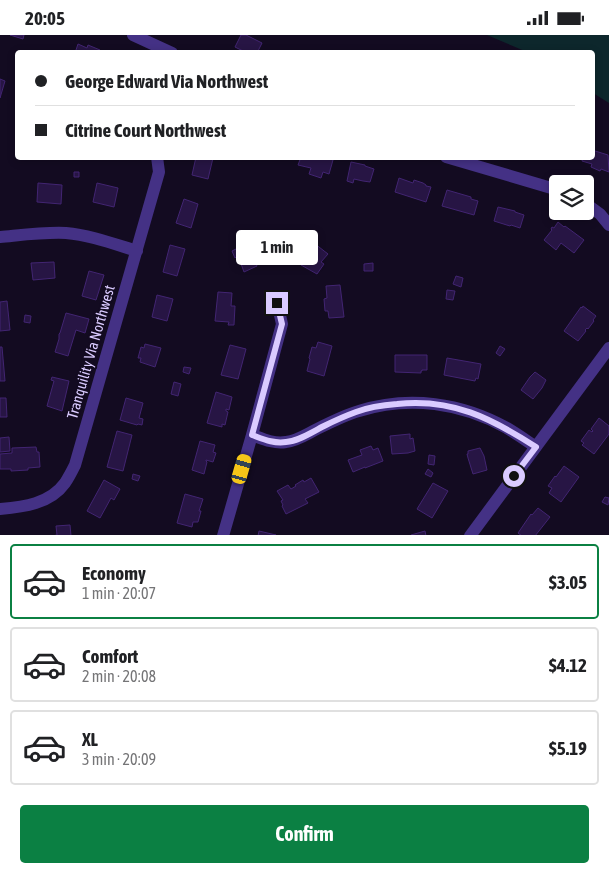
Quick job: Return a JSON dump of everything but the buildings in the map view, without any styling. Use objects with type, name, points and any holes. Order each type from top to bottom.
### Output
[{"type":"street","points":[[133,35],[166,50]]},
{"type":"street","name":"Tranquility Via Northwest","points":[[0,509],[27,506],[49,497],[65,483],[75,465],[159,172],[157,160]]},
{"type":"street","points":[[456,160],[549,187]]},
{"type":"street","points":[[594,210],[609,225]]},
{"type":"street","points":[[0,237],[67,233],[85,235],[137,251]]},
{"type":"street","points":[[223,535],[282,324],[277,303]]},
{"type":"street","points":[[470,535],[609,348]]},
{"type":"street","points":[[252,435],[271,441],[286,442],[300,438],[359,411],[382,405],[410,402],[460,408],[506,428],[536,447]]},
{"type":"green space","points":[[487,35],[609,35],[609,103],[595,94],[595,50],[522,50]]},
{"type":"route","points":[[277,303],[282,324],[252,435],[271,441],[286,442],[300,438],[359,411],[382,405],[410,402],[437,404],[460,408],[482,417],[506,428],[536,447],[514,476]]}]
